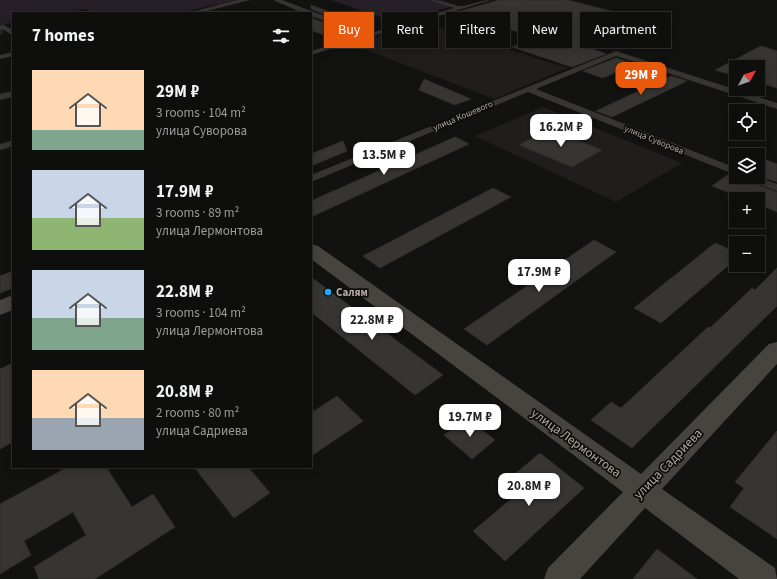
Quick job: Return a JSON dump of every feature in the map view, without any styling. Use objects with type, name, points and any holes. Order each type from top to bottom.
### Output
[{"type":"street","points":[[194,12],[247,0]]},
{"type":"street","points":[[276,0],[307,12]]},
{"type":"street","points":[[433,0],[460,8]]},
{"type":"street","points":[[374,34],[488,0]]},
{"type":"street","points":[[312,14],[324,18]]},
{"type":"street","points":[[0,28],[4,28],[12,33]]},
{"type":"street","points":[[312,53],[328,48]]},
{"type":"street","name":"улица Кошевого","points":[[312,179],[616,53],[777,106]]},
{"type":"street","points":[[0,57],[12,54]]},
{"type":"street","name":"улица Суворова","points":[[528,89],[729,169]]},
{"type":"street","points":[[0,97],[12,94]]},
{"type":"street","points":[[0,147],[12,143]]},
{"type":"street","points":[[765,183],[777,188]]},
{"type":"street","name":"улица Лермонтова","points":[[312,251],[764,579]]},
{"type":"street","points":[[0,308],[12,302]]},
{"type":"street","name":"улица Садриева","points":[[558,579],[777,350]]},
{"type":"shaded area","points":[[0,0],[238,0],[184,12],[91,12],[86,9],[69,12],[12,12],[12,23],[5,24],[3,34],[0,35]]},
{"type":"shaded area","points":[[331,0],[440,0],[457,5],[434,12],[382,12],[382,18],[374,15],[374,12],[365,12]]},
{"type":"shaded area","points":[[438,26],[446,29],[446,48],[505,48],[567,68],[494,99],[361,48],[374,48],[374,37],[382,35],[382,48],[438,48]]},
{"type":"shaded area","points":[[543,107],[682,163],[616,202],[475,136]]},
{"type":"building","points":[[499,0],[568,0],[614,12],[580,12],[580,48],[595,48],[592,49],[606,54],[572,67],[512,47],[518,45],[518,48],[572,48],[572,12],[518,12],[518,32],[510,29],[510,12],[457,12]]},
{"type":"building","points":[[311,5],[330,12],[324,12],[324,14],[311,9]]},
{"type":"building","points":[[312,18],[324,23],[324,35],[312,30]]},
{"type":"building","points":[[761,46],[777,51],[777,88],[765,84],[765,60],[734,60]]},
{"type":"building","points":[[616,58],[635,64],[603,78],[583,71]]},
{"type":"building","points":[[729,63],[729,74],[715,70]]},
{"type":"building","points":[[671,76],[687,81],[612,117],[596,111]]},
{"type":"building","points":[[424,79],[471,99],[455,105],[419,90]]},
{"type":"building","points":[[550,129],[602,150],[572,167],[519,145]]},
{"type":"building","points":[[455,137],[469,144],[312,217],[312,201]]},
{"type":"building","points":[[343,141],[347,151],[312,166],[312,154]]},
{"type":"building","points":[[765,160],[777,164],[777,182],[765,178]]},
{"type":"building","points":[[729,174],[729,184],[756,184],[777,192],[777,212],[765,207],[765,192],[729,193],[712,186]]},
{"type":"building","points":[[493,188],[511,197],[380,268],[363,256]]},
{"type":"building","points":[[594,240],[616,252],[487,345],[464,329]]},
{"type":"building","points":[[715,243],[729,249],[729,265],[661,323],[634,308]]},
{"type":"building","points":[[777,268],[777,306],[632,448],[591,420],[611,402],[621,408],[708,327],[710,328],[752,288],[755,290]]},
{"type":"building","points":[[12,271],[12,288],[0,293],[0,276]]},
{"type":"building","points":[[312,278],[443,375],[415,395],[312,313]]},
{"type":"building","points":[[12,363],[12,443],[0,449],[0,369]]},
{"type":"building","points":[[337,396],[363,421],[312,455],[312,412]]},
{"type":"building","points":[[467,418],[495,440],[472,459],[444,435]]},
{"type":"building","points":[[777,431],[777,539],[730,507],[744,488],[735,482]]},
{"type":"building","points":[[540,453],[584,488],[505,561],[473,531],[529,484],[516,473]]},
{"type":"building","points":[[66,468],[107,468],[132,507],[153,494],[175,527],[95,579],[39,579],[34,567],[86,535],[73,512],[24,541],[31,555],[0,574],[0,504]]},
{"type":"building","points":[[195,468],[249,468],[270,493],[234,518]]},
{"type":"building","points":[[657,549],[697,579],[633,579]]},
{"type":"place","name":"Салям","points":[[328,292]]}]
